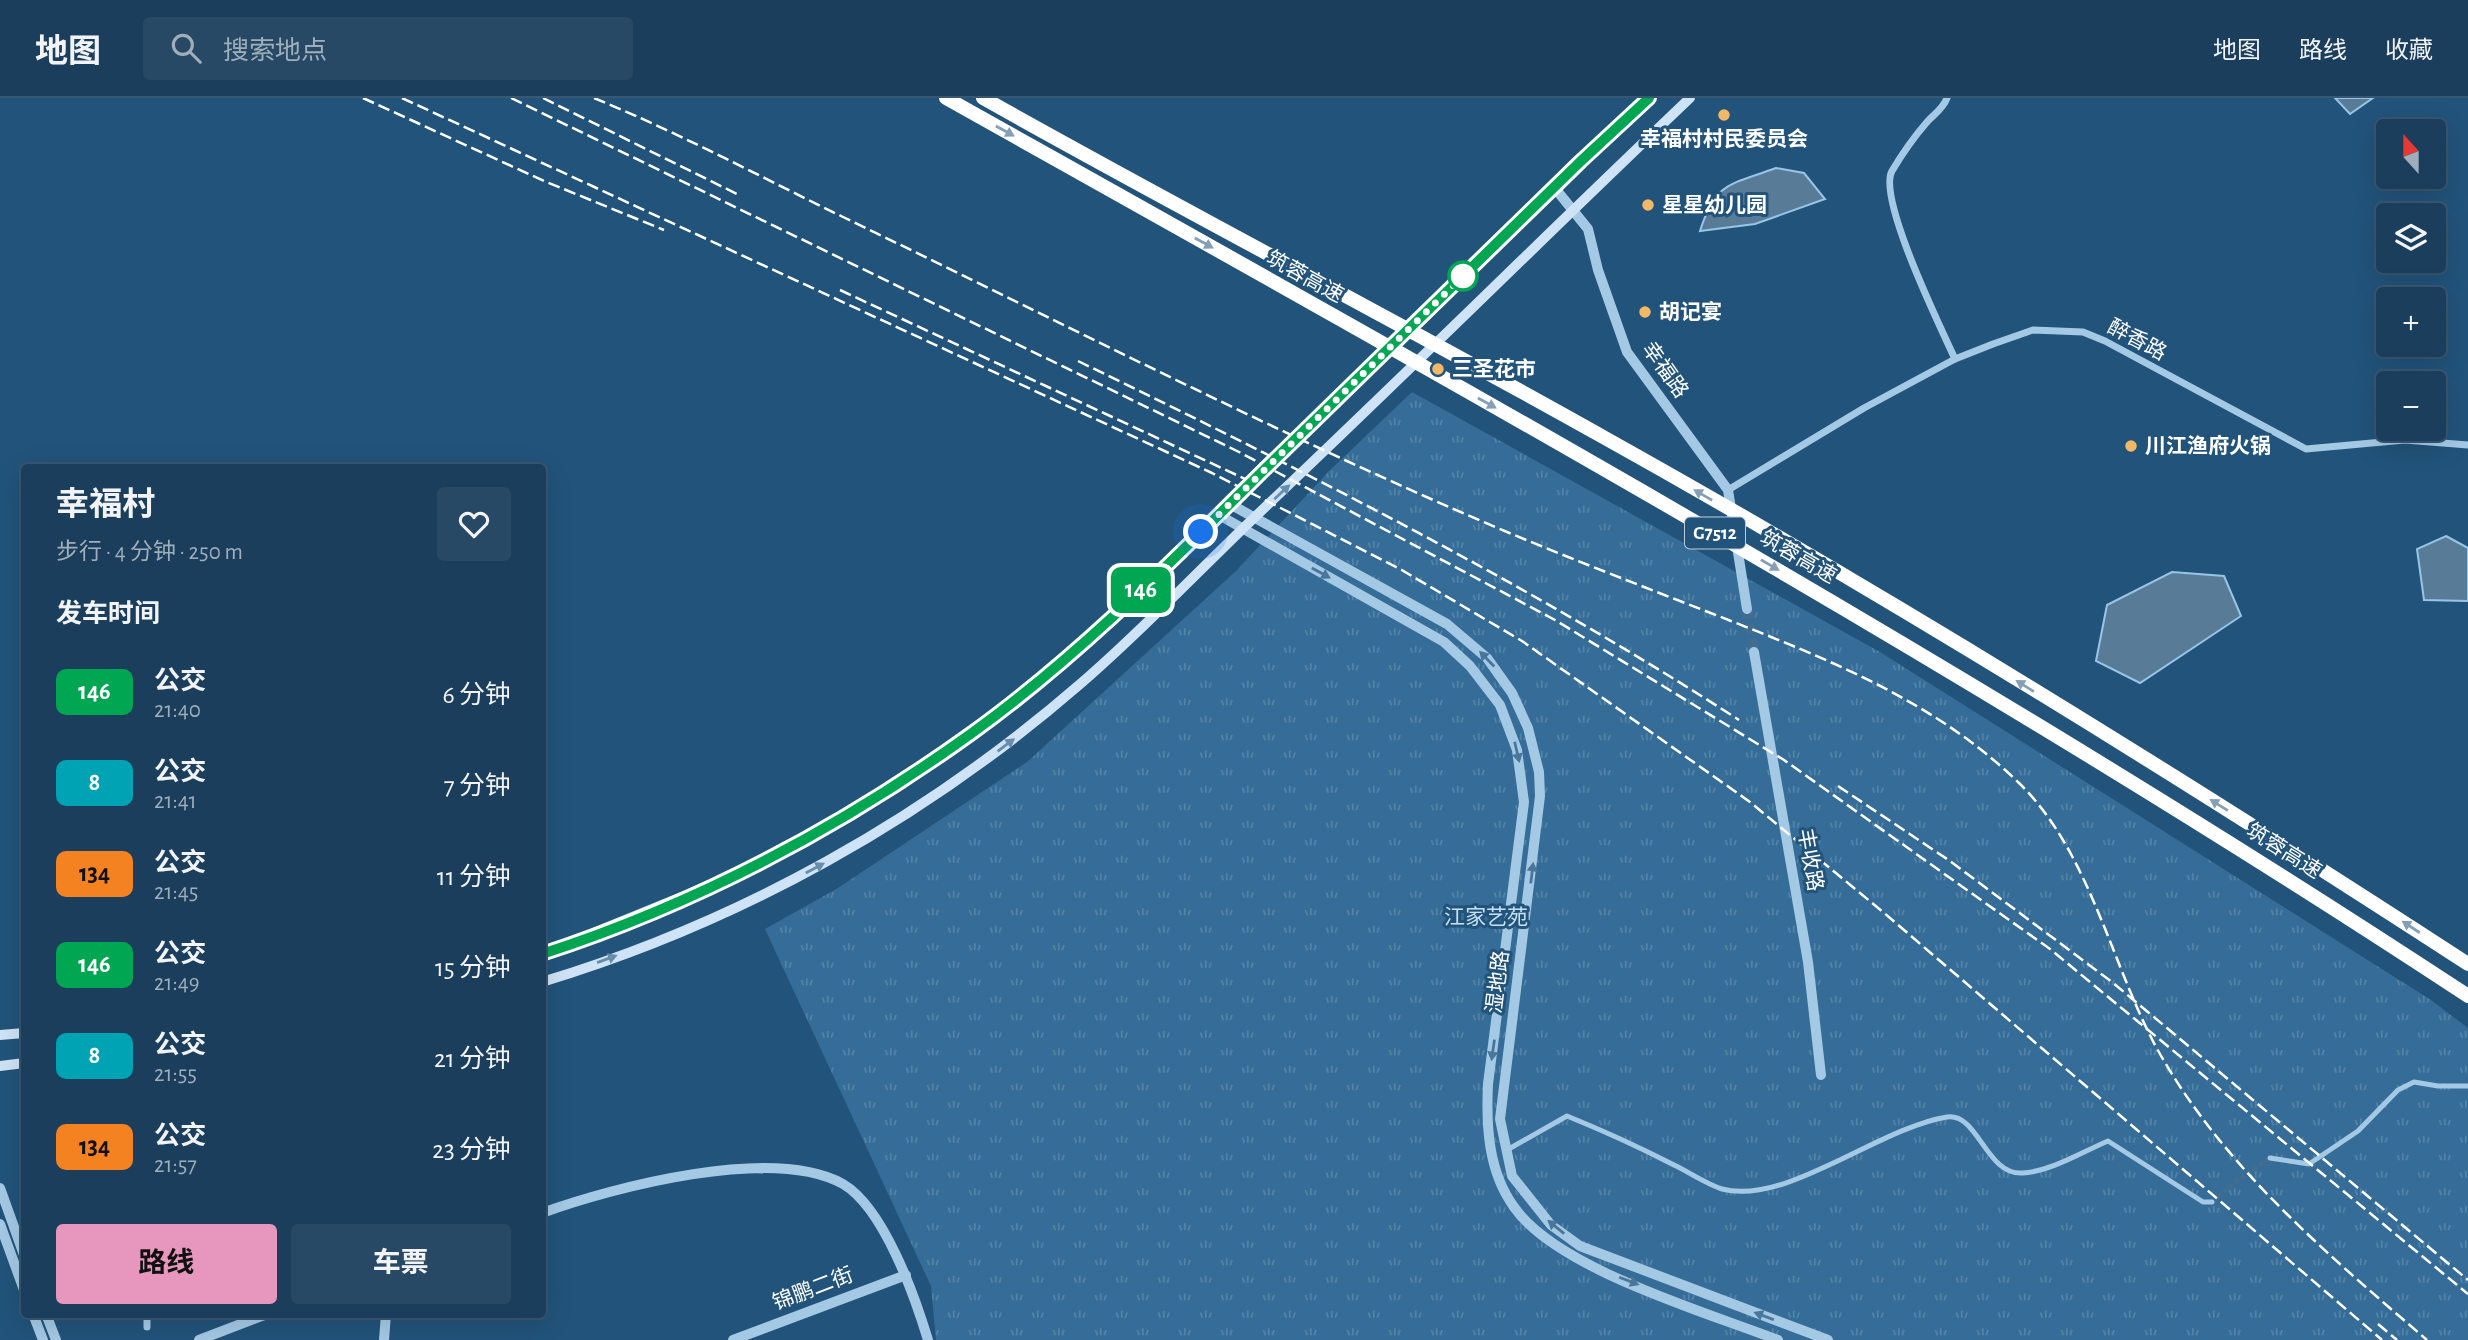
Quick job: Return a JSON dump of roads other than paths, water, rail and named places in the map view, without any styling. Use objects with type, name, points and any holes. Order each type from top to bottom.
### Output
[{"type":"highway","name":"筑蓉高速","points":[[946,98],[1895,637],[2276,870],[2468,996]]},
{"type":"highway","name":"筑蓉高速","points":[[983,98],[1619,446],[1929,626],[2282,843],[2468,964]]},
{"type":"main road","points":[[546,952],[758,866],[824,831],[973,733],[1054,669],[1219,515],[1554,187],[1649,98]]},
{"type":"main road","points":[[546,981],[700,923],[770,892],[857,846],[925,803],[1009,743],[1176,596],[1690,98]]},
{"type":"main road","points":[[0,1034],[21,1033]]},
{"type":"main road","points":[[0,1066],[21,1063]]},
{"type":"street","points":[[1947,98],[1944,106],[1914,138],[1890,175],[1890,196],[1915,270],[1955,359]]},
{"type":"street","name":"幸福路","points":[[1554,187],[1588,229],[1598,270],[1627,352],[1728,491]]},
{"type":"street","name":"醉香路","points":[[1728,491],[1864,408],[1955,359],[2033,330],[2082,332],[2306,449],[2405,440],[2468,445]]},
{"type":"street","points":[[1728,491],[1747,609]]},
{"type":"street","name":"湿地路","points":[[1230,504],[1447,624],[1502,675],[1528,728],[1539,772],[1538,821],[1500,1119],[1512,1176],[1529,1200],[1551,1225],[1580,1246],[1828,1340]]},
{"type":"street","name":"湿地路","points":[[1219,515],[1444,642],[1470,666],[1500,705],[1517,750],[1524,802],[1489,1084],[1487,1121],[1492,1155],[1513,1206],[1532,1228],[1562,1251],[1603,1271],[1778,1340]]},
{"type":"street","name":"丰收路","points":[[1754,652],[1808,962],[1821,1075]]},
{"type":"street","points":[[1513,901],[1528,903]]},
{"type":"street","points":[[2270,1158],[2309,1164],[2358,1131],[2398,1090],[2414,1082],[2438,1086],[2468,1086]]},
{"type":"street","points":[[1492,1155],[1567,1116],[1612,1134],[1722,1189],[1762,1190],[1797,1180],[1902,1130],[1950,1116],[1963,1120],[2001,1168],[2020,1174],[2039,1171],[2108,1141],[2203,1202],[2212,1202]]},
{"type":"street","points":[[546,1212],[600,1192],[669,1177],[742,1170],[799,1171],[843,1185],[872,1213],[906,1275],[928,1340]]},
{"type":"street","points":[[0,1188],[21,1247]]},
{"type":"street","points":[[0,1224],[21,1282]]},
{"type":"street","name":"锦鹏二街","points":[[733,1340],[906,1275]]},
{"type":"street","points":[[35,1318],[43,1340]]},
{"type":"street","points":[[48,1318],[56,1340]]},
{"type":"street","points":[[147,1318],[148,1326]]},
{"type":"street","points":[[199,1340],[257,1318]]},
{"type":"street","points":[[384,1340],[386,1318]]},
{"type":"tunnel","points":[[1747,609],[1754,652]]},
{"type":"tunnel","points":[[2212,1202],[2270,1158]]},
{"type":"railway","points":[[363,98],[544,181],[664,230]]},
{"type":"railway","points":[[402,98],[1212,473],[1400,569],[1522,641],[1750,802],[1883,912],[2382,1340]]},
{"type":"railway","points":[[511,98],[1239,452],[1555,620],[1784,760],[2050,949],[2468,1294]]},
{"type":"railway","points":[[543,98],[741,196]]},
{"type":"railway","points":[[594,98],[689,140],[1308,443],[1498,528],[1808,652],[1884,688],[1954,730],[1988,755],[2019,783],[2043,810],[2064,841],[2097,909],[2156,1047],[2182,1090],[2212,1131],[2244,1169],[2314,1240],[2427,1340]]},
{"type":"railway","points":[[840,290],[1258,485]]},
{"type":"railway","points":[[1078,361],[1414,530],[1578,622],[1739,720]]},
{"type":"railway","points":[[1838,786],[1950,861],[2112,982],[2468,1280]]},
{"type":"railway","points":[[2378,1324],[2397,1340]]},
{"type":"place","name":"幸福村村民委员会","points":[[1724,115]]},
{"type":"place","name":"星星幼儿园","points":[[1648,205]]},
{"type":"place","name":"胡记宴","points":[[1645,312]]},
{"type":"place","name":"三圣花市","points":[[1438,369]]},
{"type":"place","name":"川江渔府火锅","points":[[2131,446]]},
{"type":"park label","name":"江家艺苑","points":[[1486,917]]}]
